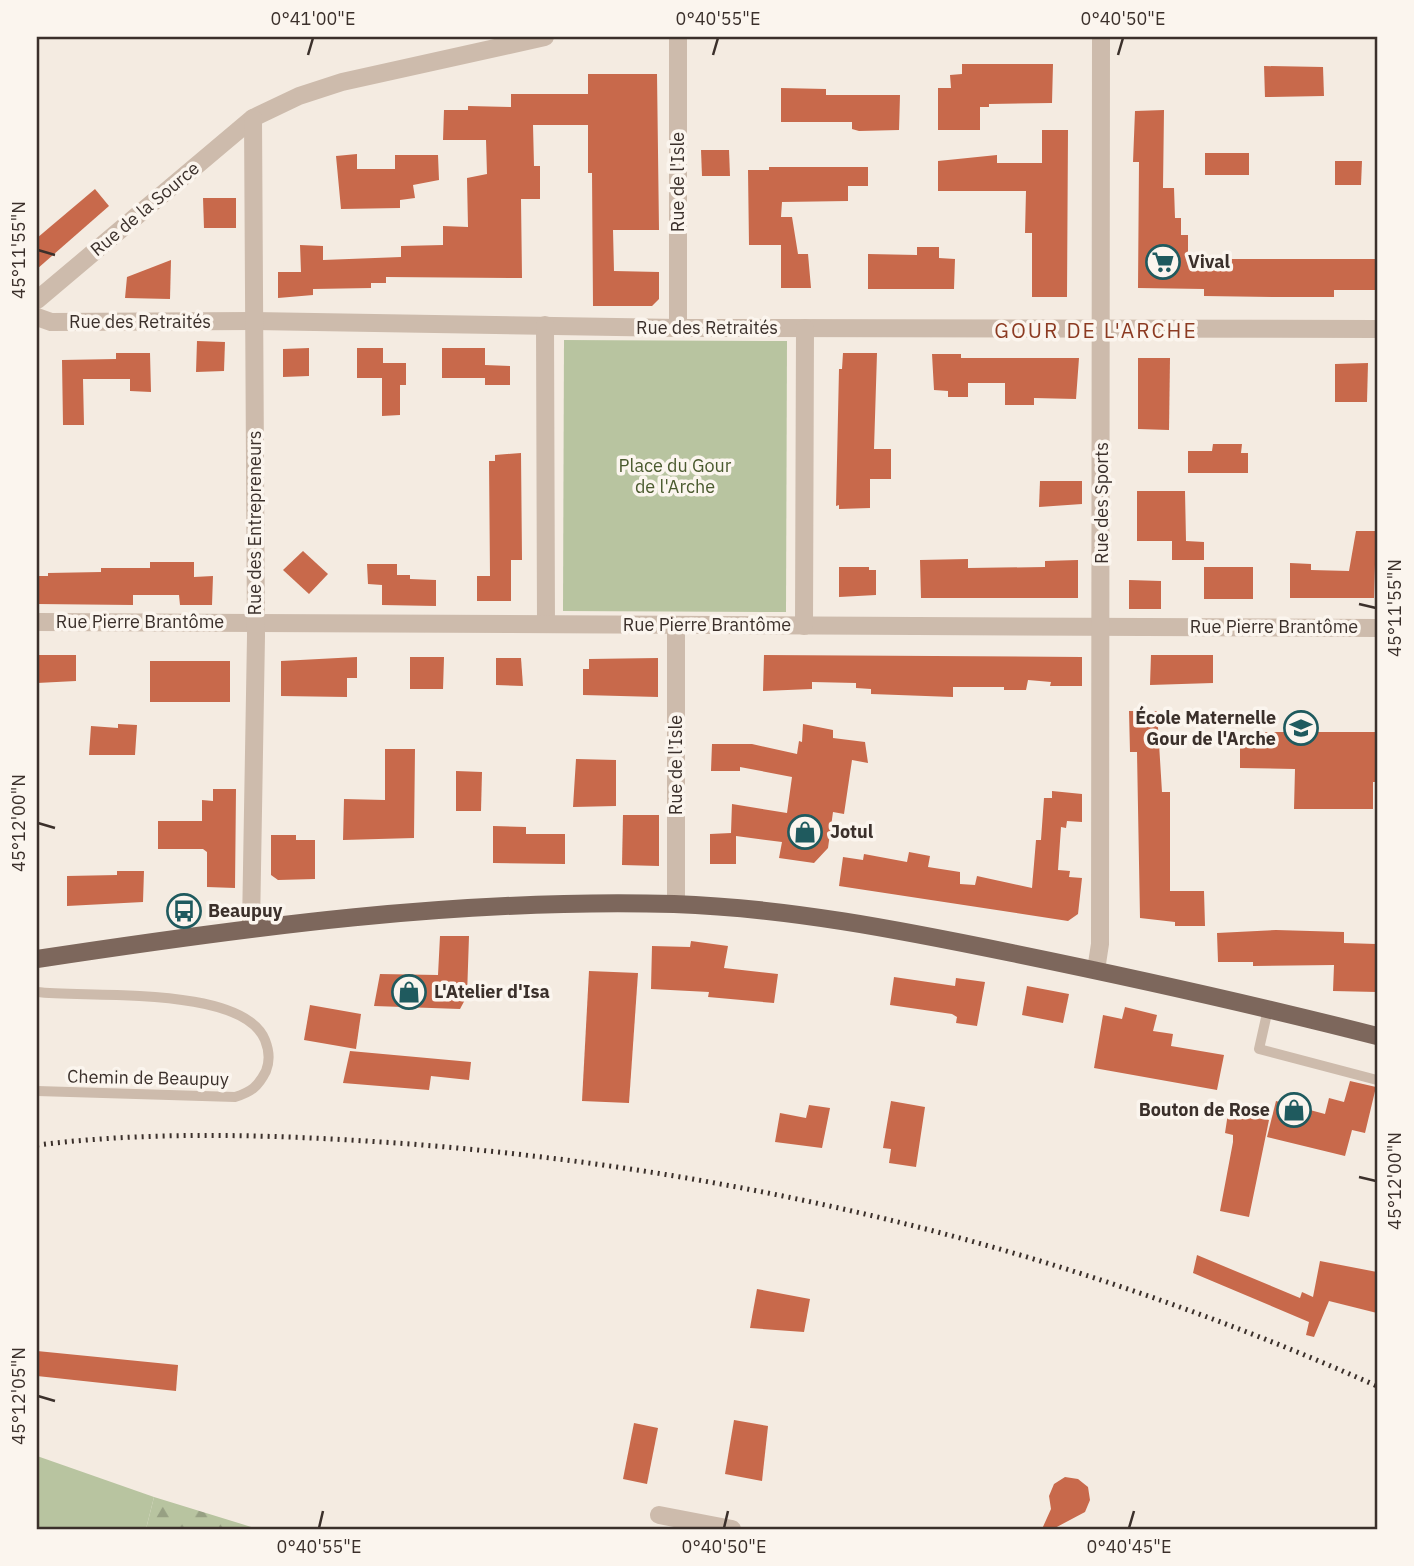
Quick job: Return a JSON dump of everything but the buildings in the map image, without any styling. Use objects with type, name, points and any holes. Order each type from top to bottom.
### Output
[{"type":"main road","points":[[37,959],[251,927],[551,902],[676,904],[820,917],[1096,970],[1377,1036]]},
{"type":"street","name":"Rue de la Source","points":[[37,300],[253,118],[299,96],[342,82],[545,37]]},
{"type":"street","name":"Rue de l'Isle","points":[[678,37],[678,328]]},
{"type":"street","name":"Rue des Sports","points":[[1096,970],[1100,944],[1102,627],[1101,37]]},
{"type":"street","name":"Rue des Entrepreneurs","points":[[251,927],[256,623],[253,118]]},
{"type":"street","name":"Rue des Retraités","points":[[37,317],[51,322],[254,321],[678,328],[1377,329]]},
{"type":"street","points":[[545,325],[546,624]]},
{"type":"street","points":[[804,626],[805,328]]},
{"type":"street","name":"Rue Pierre Brantôme","points":[[37,622],[1377,628]]},
{"type":"street","name":"Rue de l'Isle","points":[[676,904],[677,625]]},
{"type":"street","points":[[659,1515],[732,1529]]},
{"type":"lane","name":"Chemin de Beaupuy","points":[[37,992],[111,994],[212,1004],[245,1016],[261,1030],[268,1049],[268,1066],[260,1083],[251,1092],[235,1097],[37,1091]]},
{"type":"lane","points":[[1268,1009],[1259,1049],[1377,1080]]},
{"type":"green space","name":"Place du Gour de l'Arche","points":[[564,340],[787,341],[786,612],[563,611]]},
{"type":"green space","points":[[37,1456],[154,1497],[146,1529],[37,1529]]},
{"type":"green space","points":[[154,1497],[258,1529],[146,1529]]},
{"type":"railway","points":[[37,1145],[130,1137],[223,1135],[410,1144],[535,1156],[782,1196],[904,1223],[1024,1256],[1143,1294],[1261,1337],[1377,1386]]},
{"type":"place","name":"Vival","points":[[1163,262]]},
{"type":"place","name":"École Maternelle Gour de l'Arche","points":[[1301,728]]},
{"type":"place","name":"Jotul","points":[[805,832]]},
{"type":"place","name":"Beaupuy","points":[[184,911]]},
{"type":"place","name":"L'Atelier d'Isa","points":[[409,992]]},
{"type":"place","name":"Bouton de Rose","points":[[1294,1110]]},
{"type":"district","name":"GOUR DE L'ARCHE","points":[[1096,331]]}]
